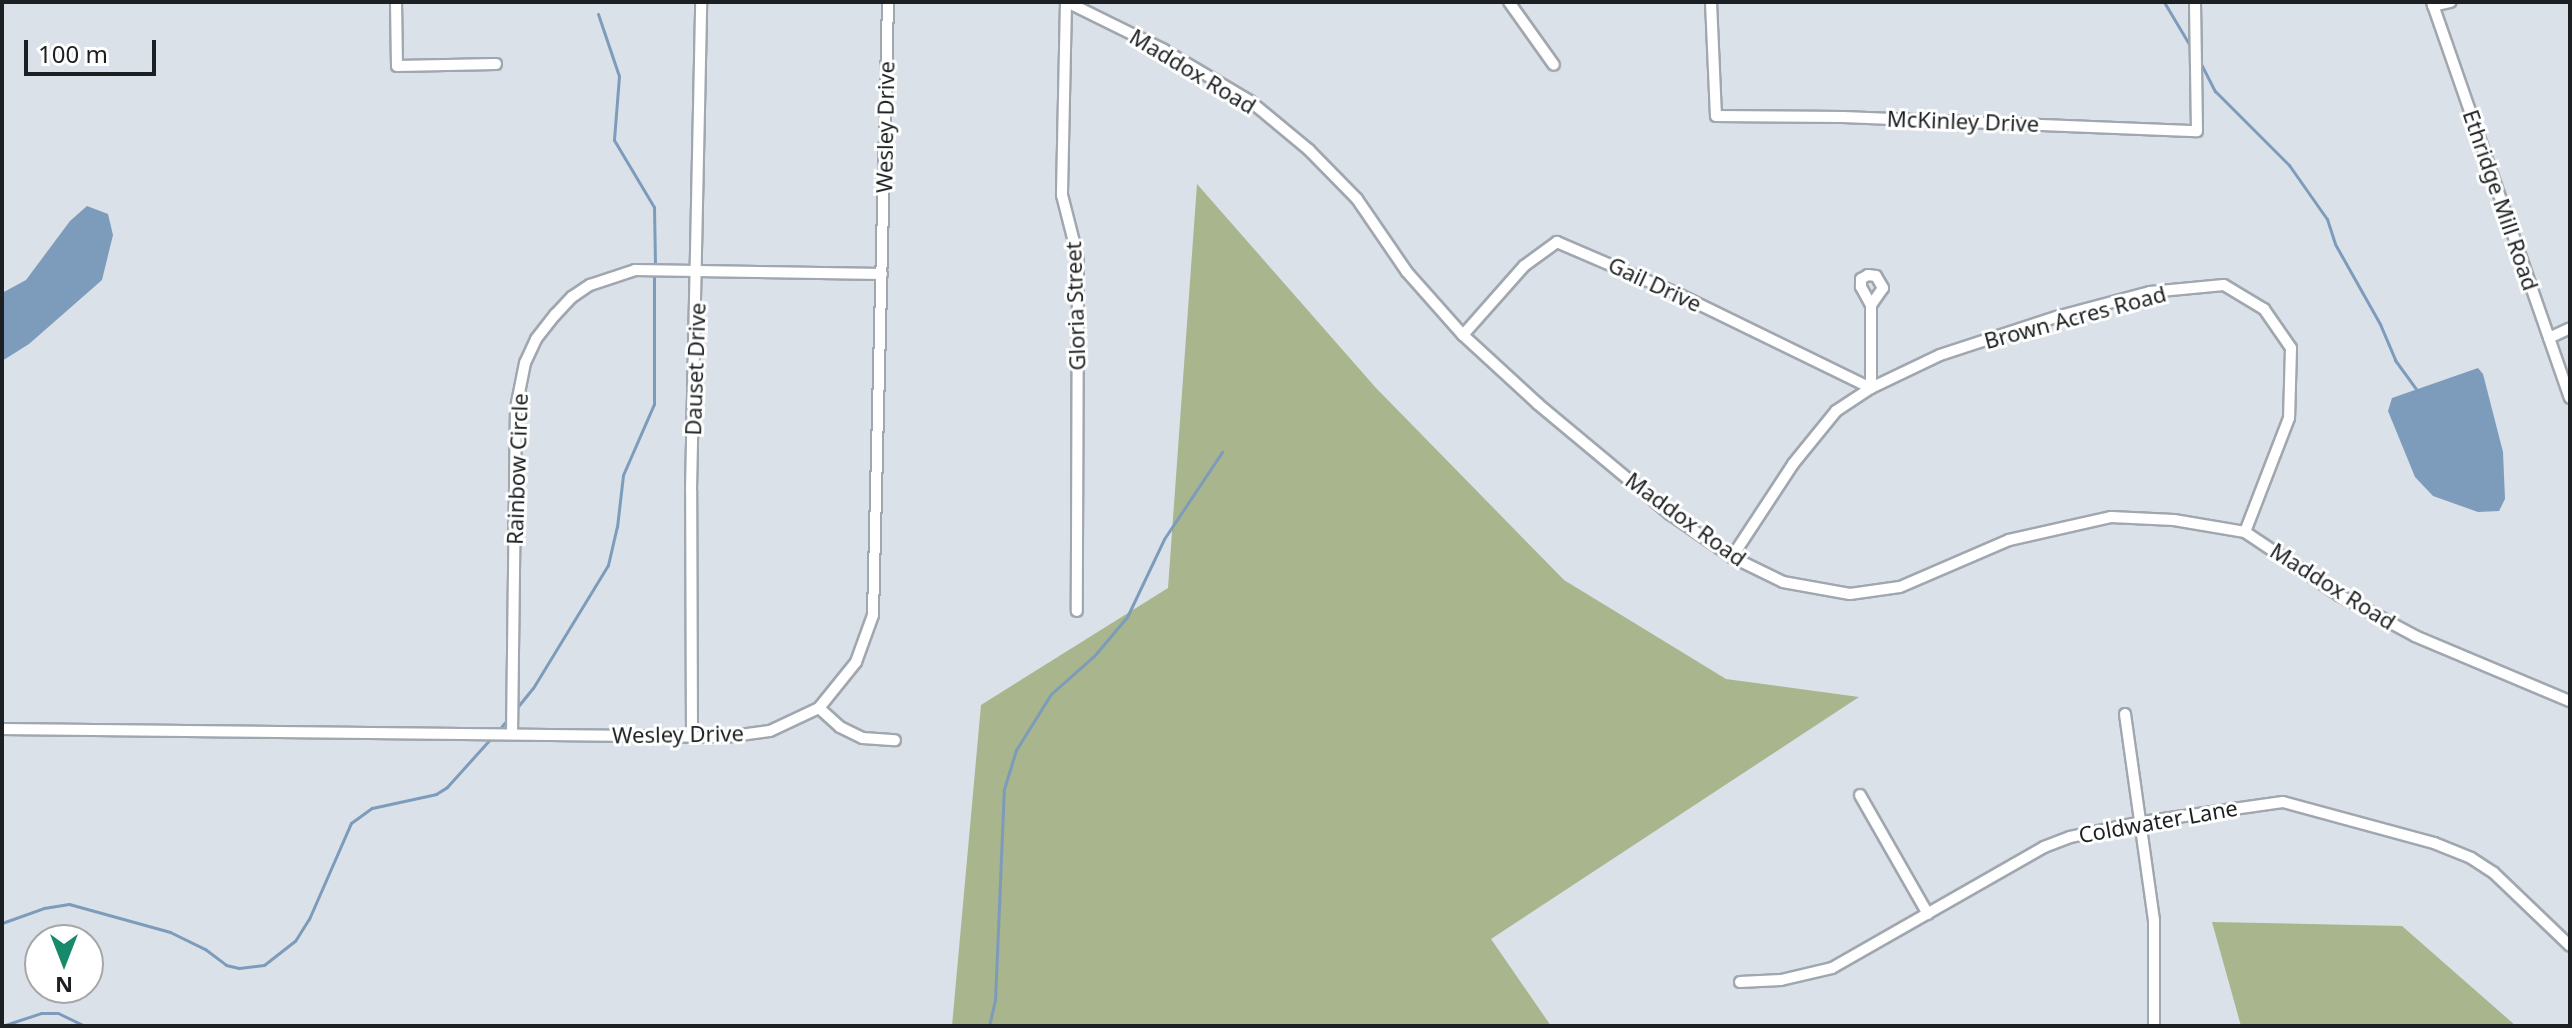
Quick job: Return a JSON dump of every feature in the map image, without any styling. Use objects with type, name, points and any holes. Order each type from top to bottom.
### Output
[{"type":"street","points":[[396,2],[397,66],[496,64]]},
{"type":"street","name":"Dauset Drive","points":[[692,736],[691,490],[701,2]]},
{"type":"street","name":"Wesley Drive","points":[[2,729],[692,736],[770,731],[819,708],[856,662],[873,615],[888,2]]},
{"type":"street","name":"Maddox Road","points":[[1066,2],[1164,50],[1250,101],[1309,150],[1357,199],[1407,272],[1463,335],[1538,404],[1670,514],[1732,557],[1783,582],[1850,594],[1900,587],[2009,540],[2111,517],[2174,520],[2245,532],[2339,595],[2415,636],[2570,701]]},
{"type":"street","name":"Gloria Street","points":[[1066,2],[1062,195],[1078,258],[1077,611]]},
{"type":"street","points":[[1509,2],[1554,65]]},
{"type":"street","name":"McKinley Drive","points":[[1711,2],[1716,116],[1843,117],[2197,131],[2195,2]]},
{"type":"street","points":[[2432,4],[2451,2]]},
{"type":"street","name":"Ethridge Mill Road","points":[[2432,4],[2570,398]]},
{"type":"street","name":"Gail Drive","points":[[1463,335],[1524,266],[1557,242],[1676,293],[1871,388]]},
{"type":"street","name":"Rainbow Circle","points":[[512,734],[516,408],[525,363],[536,339],[555,315],[572,297],[590,285],[635,270],[697,268],[882,274]]},
{"type":"street","name":"Brown Acres Road","points":[[1732,557],[1793,464],[1836,411],[1871,388],[1940,355],[2056,317],[2150,292],[2224,285],[2264,309],[2291,348],[2289,418],[2245,532]]},
{"type":"street","points":[[1871,305],[1871,388]]},
{"type":"street","points":[[2549,338],[2570,328]]},
{"type":"street","points":[[819,708],[840,727],[863,738],[895,740]]},
{"type":"street","points":[[2125,714],[2154,920],[2154,1026]]},
{"type":"street","points":[[1860,795],[1928,914]]},
{"type":"street","name":"Coldwater Lane","points":[[1740,982],[1812,975],[1928,914],[2044,847],[2070,837],[2142,822],[2283,802],[2320,809],[2434,843],[2471,858],[2494,873],[2570,946]]},
{"type":"green space","points":[[1197,184],[1376,388],[1564,580],[1726,679],[1859,697],[1491,939],[1551,1026],[952,1026],[981,705],[1168,588]]},
{"type":"green space","points":[[2212,922],[2402,926],[2516,1026],[2241,1026]]},
{"type":"water","points":[[87,206],[108,214],[113,235],[102,280],[29,344],[2,361],[2,293],[26,280],[70,221]]},
{"type":"water","points":[[2478,368],[2483,374],[2503,452],[2505,499],[2499,511],[2478,512],[2433,496],[2415,477],[2388,411],[2392,398]]},
{"type":"waterway","points":[[2164,2],[2192,49]]},
{"type":"waterway","points":[[598,14],[619,76],[614,140],[654,207],[655,266]]},
{"type":"waterway","points":[[2200,62],[2215,91],[2289,165],[2327,219],[2335,244],[2380,324],[2395,360],[2416,389]]},
{"type":"waterway","points":[[515,710],[533,688],[608,565],[617,527],[623,475],[654,404],[654,274]]},
{"type":"waterway","points":[[989,1026],[995,1001],[1004,789],[1016,750],[1051,694],[1094,656],[1127,617],[1164,539],[1222,452]]},
{"type":"waterway","points":[[497,732],[508,719]]},
{"type":"waterway","points":[[2,923],[44,908],[69,904],[170,932],[205,949],[226,965],[239,968],[264,965],[295,941],[309,919],[351,823],[372,808],[436,794],[447,787],[492,737]]},
{"type":"waterway","points":[[2,1026],[41,1013],[58,1013],[85,1026]]}]
